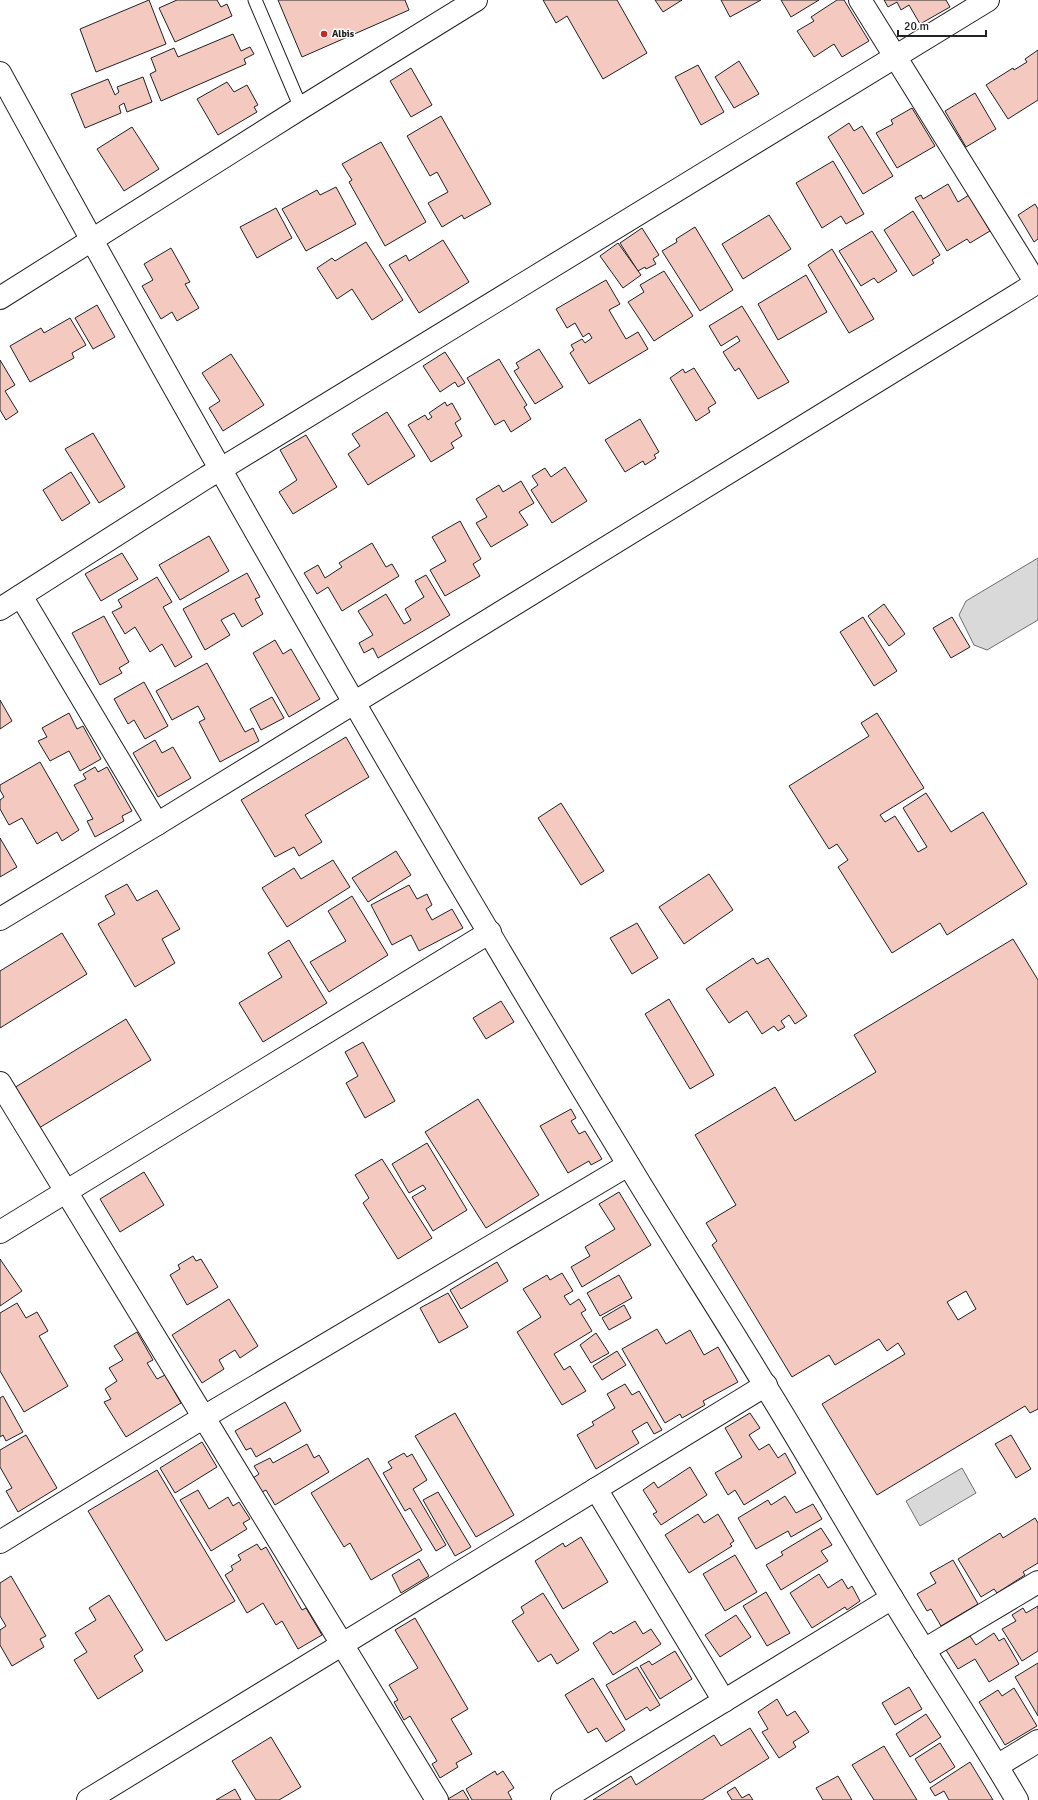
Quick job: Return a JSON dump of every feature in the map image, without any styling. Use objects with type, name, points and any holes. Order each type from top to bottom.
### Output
[{"type":"street","points":[[0,298],[301,108],[476,0]]},
{"type":"street","points":[[0,919],[158,824],[1037,282],[860,0]]},
{"type":"street","points":[[0,609],[207,477],[988,0]]},
{"type":"street","points":[[0,73],[92,241],[221,469],[490,932],[628,1164],[766,1385],[892,1598],[1017,1800]]},
{"type":"street","points":[[21,596],[158,824]]},
{"type":"street","points":[[0,1232],[490,932]]},
{"type":"street","points":[[0,1083],[437,1800]]},
{"type":"street","points":[[0,1542],[204,1417],[628,1164]]},
{"type":"street","points":[[88,1800],[766,1385]]},
{"type":"street","points":[[596,1489],[724,1701]]},
{"type":"street","points":[[924,1650],[1038,1582]]},
{"type":"street","points":[[562,1800],[892,1598]]},
{"type":"street","points":[[997,1766],[1038,1741]]},
{"type":"lane","points":[[255,0],[301,108]]},
{"type":"shaded area","points":[[1038,558],[1038,620],[987,650],[974,645],[959,615],[966,601]]},
{"type":"shaded area","points":[[962,1468],[976,1493],[920,1526],[906,1501]]},
{"type":"building","points":[[149,0],[166,44],[96,72],[80,29]]},
{"type":"building","points":[[177,0],[217,0],[221,7],[227,4],[232,16],[175,42],[159,8]]},
{"type":"building","name":"Albis","points":[[278,0],[405,0],[409,10],[302,57]]},
{"type":"building","points":[[543,0],[617,0],[647,53],[603,79],[567,16],[556,23]]},
{"type":"building","points":[[655,0],[682,0],[663,12]]},
{"type":"building","points":[[721,0],[761,0],[730,17]]},
{"type":"building","points":[[781,0],[819,0],[791,17]]},
{"type":"building","points":[[837,0],[844,0],[869,41],[842,57],[834,44],[814,57],[797,31],[814,21],[811,17]]},
{"type":"building","points":[[884,0],[946,0],[950,7],[920,24],[909,5],[901,10],[897,2],[888,7]]},
{"type":"building","points":[[233,34],[241,51],[250,47],[254,54],[244,59],[246,64],[161,101],[150,74],[156,71],[151,58],[174,48],[178,57]]},
{"type":"building","points":[[1038,50],[1038,100],[1008,119],[986,85],[1013,68],[1014,70],[1027,62],[1025,59]]},
{"type":"building","points":[[739,61],[759,94],[734,108],[715,77]]},
{"type":"building","points":[[698,65],[724,112],[701,125],[675,77]]},
{"type":"building","points":[[411,68],[432,105],[411,117],[390,81]]},
{"type":"building","points":[[143,77],[152,102],[127,112],[124,103],[119,106],[121,113],[85,128],[71,94],[108,79],[115,95],[119,92],[117,87]]},
{"type":"building","points":[[227,82],[234,92],[247,85],[258,105],[254,107],[257,112],[218,135],[197,99]]},
{"type":"building","points":[[975,93],[996,129],[966,147],[945,111]]},
{"type":"building","points":[[912,108],[935,146],[897,168],[876,133],[893,124],[891,120]]},
{"type":"building","points":[[441,116],[491,204],[464,219],[462,215],[442,227],[428,203],[448,192],[437,172],[430,176],[407,136]]},
{"type":"building","points":[[849,123],[854,131],[862,126],[893,176],[863,194],[828,137]]},
{"type":"building","points":[[132,127],[159,169],[124,191],[97,149]]},
{"type":"building","points":[[381,142],[426,222],[385,246],[349,182],[352,180],[342,164]]},
{"type":"building","points":[[833,161],[864,214],[846,224],[841,216],[822,228],[796,183]]},
{"type":"building","points":[[948,184],[958,202],[969,195],[990,231],[970,243],[967,239],[947,251],[915,198],[921,195],[923,199]]},
{"type":"building","points":[[336,187],[356,224],[306,251],[282,209],[317,190],[320,195]]},
{"type":"building","points":[[1035,204],[1038,209],[1038,239],[1034,242],[1018,215]]},
{"type":"building","points":[[276,208],[292,238],[257,258],[240,227]]},
{"type":"building","points":[[913,211],[940,255],[932,260],[934,263],[913,276],[884,230]]},
{"type":"building","points":[[769,215],[791,249],[743,279],[722,244]]},
{"type":"building","points":[[695,227],[733,290],[700,311],[662,251],[677,242],[676,239]]},
{"type":"building","points":[[642,228],[659,255],[653,259],[656,264],[638,271],[620,243]]},
{"type":"building","points":[[872,231],[897,271],[878,283],[874,278],[861,286],[839,251]]},
{"type":"building","points":[[443,240],[469,282],[419,313],[389,265],[406,255],[409,261]]},
{"type":"building","points":[[366,242],[403,300],[372,320],[352,289],[337,299],[317,268],[332,258],[335,261]]},
{"type":"building","points":[[618,243],[641,275],[623,288],[600,256]]},
{"type":"building","points":[[171,248],[190,282],[185,284],[199,308],[177,321],[172,312],[161,319],[142,286],[153,280],[144,264]]},
{"type":"building","points":[[832,249],[874,319],[849,333],[808,265]]},
{"type":"building","points":[[664,271],[693,316],[654,341],[628,302],[644,292],[640,285]]},
{"type":"building","points":[[806,275],[827,312],[778,340],[758,304]]},
{"type":"building","points":[[606,280],[620,304],[609,310],[626,339],[638,332],[648,349],[589,384],[570,353],[574,350],[571,345],[582,339],[585,343],[592,338],[589,333],[583,337],[575,323],[567,328],[556,309]]},
{"type":"building","points":[[97,305],[115,337],[93,349],[75,318]]},
{"type":"building","points":[[742,306],[789,382],[758,399],[739,368],[735,371],[723,352],[740,341],[737,336],[721,346],[709,326]]},
{"type":"building","points":[[70,318],[86,345],[72,353],[74,358],[30,382],[10,346],[41,328],[44,333]]},
{"type":"building","points":[[539,349],[563,387],[535,404],[514,371],[519,368],[516,363]]},
{"type":"building","points":[[445,352],[465,383],[458,387],[455,382],[440,392],[423,366]]},
{"type":"building","points":[[231,354],[264,405],[223,431],[209,408],[220,401],[202,373]]},
{"type":"building","points":[[499,359],[527,405],[524,407],[531,419],[511,432],[504,420],[495,425],[467,378]]},
{"type":"building","points":[[0,360],[15,385],[5,391],[18,412],[6,420],[0,410]]},
{"type":"building","points":[[694,368],[716,403],[708,408],[710,412],[696,421],[670,378],[683,369],[685,373]]},
{"type":"building","points":[[445,402],[447,406],[452,403],[461,419],[455,423],[462,436],[451,443],[454,448],[431,462],[408,425],[425,415],[428,420],[432,417],[429,413]]},
{"type":"building","points":[[387,412],[415,456],[368,485],[348,454],[360,446],[352,434]]},
{"type":"building","points":[[640,419],[659,452],[654,455],[656,458],[645,465],[643,461],[625,472],[605,440]]},
{"type":"building","points":[[93,433],[125,487],[99,503],[65,449]]},
{"type":"building","points":[[306,435],[337,487],[293,514],[279,492],[297,480],[280,450]]},
{"type":"building","points":[[565,467],[587,501],[552,523],[531,490],[538,485],[532,476],[545,468],[551,477]]},
{"type":"building","points":[[71,472],[90,503],[62,521],[43,490]]},
{"type":"building","points":[[521,481],[534,503],[519,512],[528,525],[491,547],[476,523],[487,517],[476,499],[499,485],[503,492]]},
{"type":"building","points":[[460,521],[481,559],[473,564],[480,576],[445,596],[430,570],[446,561],[432,537]]},
{"type":"building","points":[[209,536],[229,571],[180,600],[159,565]]},
{"type":"building","points":[[372,543],[386,567],[392,564],[399,576],[342,611],[328,587],[317,594],[304,573],[318,565],[325,578],[342,567],[339,563]]},
{"type":"building","points":[[122,553],[138,579],[101,601],[85,574]]},
{"type":"building","points":[[247,573],[260,597],[255,599],[263,614],[242,627],[234,613],[221,620],[230,635],[205,650],[183,609]]},
{"type":"building","points":[[426,575],[450,615],[378,658],[373,648],[364,653],[359,643],[373,635],[358,611],[386,594],[404,624],[411,620],[405,609],[424,597],[415,581]]},
{"type":"building","points":[[157,577],[172,602],[163,607],[192,657],[175,667],[162,644],[150,652],[135,627],[125,634],[112,612],[122,607],[118,600]]},
{"type":"building","points":[[884,604],[905,634],[889,646],[868,616]]},
{"type":"building","points":[[104,616],[129,662],[119,668],[122,673],[100,685],[72,633]]},
{"type":"building","points":[[863,617],[897,671],[874,686],[840,632]]},
{"type":"building","points":[[952,617],[970,647],[951,658],[933,628]]},
{"type":"building","points":[[275,640],[283,654],[291,649],[320,699],[289,717],[253,653]]},
{"type":"building","points":[[207,663],[245,732],[253,728],[259,741],[220,762],[199,722],[205,719],[198,706],[172,720],[156,691]]},
{"type":"building","points":[[144,682],[168,726],[145,739],[134,720],[128,724],[114,699]]},
{"type":"building","points":[[272,697],[284,718],[261,730],[250,709]]},
{"type":"building","points":[[0,700],[12,721],[0,729]]},
{"type":"building","points":[[69,713],[77,729],[83,726],[101,759],[80,771],[69,751],[50,761],[38,741],[47,737],[42,728]]},
{"type":"building","points":[[877,713],[924,788],[880,815],[885,822],[895,816],[918,852],[927,847],[903,808],[926,793],[951,832],[983,812],[1027,884],[947,935],[940,923],[892,953],[838,867],[848,860],[837,844],[829,849],[789,786],[869,736],[861,723]]},
{"type":"building","points":[[346,737],[369,777],[305,815],[322,842],[299,856],[294,847],[275,857],[241,800]]},
{"type":"building","points":[[155,740],[162,753],[173,747],[191,778],[158,797],[133,753]]},
{"type":"building","points":[[40,762],[79,830],[62,841],[57,832],[37,844],[22,818],[9,825],[0,809],[0,800],[4,797],[0,790],[0,785]]},
{"type":"building","points":[[95,767],[98,772],[107,767],[132,811],[122,816],[124,821],[95,837],[87,821],[93,819],[74,785],[86,779],[83,774]]},
{"type":"building","points":[[561,803],[604,871],[581,885],[538,818]]},
{"type":"building","points":[[0,838],[17,867],[0,877]]},
{"type":"building","points":[[396,851],[411,875],[368,902],[352,878]]},
{"type":"building","points":[[333,860],[350,887],[287,927],[262,888],[294,868],[301,879]]},
{"type":"building","points":[[709,874],[733,910],[684,944],[659,907]]},
{"type":"building","points":[[127,884],[137,901],[157,890],[180,929],[162,939],[175,963],[135,987],[98,924],[115,914],[105,896]]},
{"type":"building","points":[[409,885],[417,899],[427,894],[432,905],[426,909],[432,920],[452,909],[463,928],[419,951],[411,935],[392,945],[371,905]]},
{"type":"building","points":[[352,896],[388,955],[329,992],[310,962],[346,941],[328,911]]},
{"type":"building","points":[[637,923],[658,958],[632,974],[610,938]]},
{"type":"building","points":[[62,933],[87,974],[0,1028],[0,971]]},
{"type":"building","points":[[1013,939],[1038,980],[1038,1409],[1030,1413],[1025,1406],[877,1495],[822,1404],[905,1354],[898,1343],[887,1351],[879,1339],[835,1365],[829,1355],[792,1377],[712,1245],[717,1241],[706,1223],[736,1205],[695,1135],[775,1087],[795,1121],[876,1072],[854,1035]],"holes":[[[966,1291],[976,1309],[958,1320],[947,1302]]]},
{"type":"building","points":[[289,940],[327,1003],[263,1042],[239,1003],[282,977],[268,953]]},
{"type":"building","points":[[753,958],[757,964],[768,958],[807,1016],[795,1024],[789,1015],[781,1021],[785,1027],[778,1031],[774,1026],[762,1034],[747,1011],[729,1023],[706,989]]},
{"type":"building","points":[[669,999],[714,1075],[690,1089],[645,1014]]},
{"type":"building","points":[[501,1001],[514,1022],[486,1039],[473,1018]]},
{"type":"building","points":[[126,1019],[151,1060],[39,1128],[14,1088]]},
{"type":"building","points":[[363,1042],[395,1101],[365,1118],[346,1083],[358,1076],[345,1052]]},
{"type":"building","points":[[478,1099],[539,1195],[486,1228],[425,1132]]},
{"type":"building","points":[[571,1109],[576,1118],[571,1121],[579,1134],[585,1131],[602,1159],[591,1165],[589,1161],[568,1173],[540,1126]]},
{"type":"building","points":[[427,1143],[467,1210],[433,1231],[412,1197],[426,1189],[423,1185],[409,1193],[392,1164]]},
{"type":"building","points":[[382,1159],[432,1238],[398,1259],[363,1203],[369,1198],[355,1175]]},
{"type":"building","points":[[144,1172],[164,1205],[120,1232],[100,1199]]},
{"type":"building","points":[[619,1192],[651,1245],[582,1287],[571,1267],[590,1256],[585,1247],[615,1229],[599,1204]]},
{"type":"building","points":[[193,1256],[196,1261],[201,1259],[218,1287],[187,1305],[170,1275],[180,1269],[178,1265]]},
{"type":"building","points":[[0,1259],[22,1291],[0,1306]]},
{"type":"building","points":[[497,1262],[508,1281],[461,1309],[450,1290]]},
{"type":"building","points":[[562,1273],[573,1291],[564,1296],[570,1305],[579,1299],[586,1310],[581,1313],[592,1331],[554,1354],[564,1370],[570,1366],[586,1391],[562,1405],[517,1332],[541,1317],[523,1289],[547,1275],[550,1280]]},
{"type":"building","points":[[619,1275],[632,1298],[600,1316],[587,1293]]},
{"type":"building","points":[[448,1293],[468,1327],[439,1343],[420,1308]]},
{"type":"building","points":[[229,1299],[258,1346],[240,1358],[235,1350],[219,1360],[224,1369],[202,1383],[172,1335]]},
{"type":"building","points":[[17,1303],[26,1318],[37,1312],[48,1331],[39,1336],[68,1386],[24,1412],[0,1371],[0,1313]]},
{"type":"building","points":[[624,1305],[631,1318],[609,1330],[602,1318]]},
{"type":"building","points":[[657,1329],[666,1344],[690,1330],[704,1355],[718,1347],[738,1382],[703,1401],[705,1405],[682,1418],[680,1414],[665,1423],[622,1349]]},
{"type":"building","points":[[137,1332],[153,1360],[147,1363],[157,1379],[165,1375],[181,1403],[126,1437],[104,1402],[111,1399],[105,1389],[117,1381],[109,1368],[123,1360],[114,1346]]},
{"type":"building","points":[[596,1333],[609,1353],[591,1363],[580,1345]]},
{"type":"building","points":[[617,1351],[626,1365],[602,1380],[593,1366]]},
{"type":"building","points":[[625,1384],[632,1395],[639,1391],[662,1430],[654,1434],[647,1422],[632,1431],[639,1443],[596,1469],[577,1435],[594,1425],[592,1422],[615,1408],[607,1394]]},
{"type":"building","points":[[3,1396],[23,1432],[6,1441],[3,1435],[0,1437],[0,1398]]},
{"type":"building","points":[[285,1402],[301,1431],[256,1457],[251,1448],[246,1450],[235,1431]]},
{"type":"building","points":[[455,1413],[514,1515],[476,1537],[415,1436]]},
{"type":"building","points":[[750,1413],[760,1428],[749,1435],[759,1450],[769,1444],[778,1458],[785,1453],[796,1473],[744,1505],[735,1490],[728,1495],[715,1473],[742,1457],[725,1428]]},
{"type":"building","points":[[26,1435],[57,1488],[18,1512],[6,1491],[12,1488],[0,1467],[0,1450]]},
{"type":"building","points":[[1011,1435],[1031,1469],[1016,1478],[995,1444]]},
{"type":"building","points":[[202,1442],[217,1467],[175,1493],[160,1468]]},
{"type":"building","points":[[307,1444],[314,1458],[319,1455],[329,1472],[275,1505],[266,1490],[262,1492],[253,1478],[259,1474],[254,1466],[270,1458],[273,1463]]},
{"type":"building","points":[[404,1453],[407,1457],[412,1454],[427,1480],[413,1489],[446,1545],[436,1551],[410,1508],[405,1511],[383,1473],[392,1468],[388,1462]]},
{"type":"building","points":[[368,1458],[422,1550],[371,1580],[350,1543],[344,1547],[311,1493]]},
{"type":"building","points":[[690,1467],[707,1495],[661,1525],[653,1514],[657,1512],[643,1490],[654,1482],[658,1488]]},
{"type":"building","points":[[157,1470],[235,1601],[166,1641],[88,1511]]},
{"type":"building","points":[[198,1490],[209,1509],[228,1497],[233,1506],[239,1502],[250,1519],[243,1523],[247,1529],[211,1551],[180,1500]]},
{"type":"building","points":[[438,1492],[471,1547],[455,1556],[423,1500]]},
{"type":"building","points":[[785,1496],[796,1513],[813,1504],[822,1519],[791,1537],[788,1531],[756,1549],[738,1518],[768,1500],[771,1505]]},
{"type":"building","points":[[698,1514],[704,1523],[718,1514],[734,1541],[730,1544],[732,1546],[689,1573],[665,1535]]},
{"type":"building","points":[[1035,1518],[1038,1523],[1038,1563],[1023,1572],[1025,1575],[997,1593],[994,1589],[981,1597],[958,1559],[1000,1533],[1003,1538]]},
{"type":"building","points":[[821,1528],[832,1545],[821,1551],[828,1561],[781,1590],[766,1565],[783,1555],[781,1552]]},
{"type":"building","points":[[581,1537],[608,1582],[563,1609],[535,1561],[563,1543],[565,1547]]},
{"type":"building","points":[[257,1544],[261,1550],[266,1547],[302,1610],[306,1608],[322,1635],[298,1649],[282,1621],[276,1625],[263,1603],[247,1613],[225,1575],[233,1570],[231,1566],[241,1560],[238,1555]]},
{"type":"building","points":[[735,1555],[757,1592],[725,1611],[703,1574]]},
{"type":"building","points":[[419,1559],[429,1576],[401,1593],[392,1575]]},
{"type":"building","points":[[953,1560],[978,1604],[941,1626],[931,1609],[927,1611],[917,1594],[936,1583],[930,1573]]},
{"type":"building","points":[[819,1574],[828,1588],[842,1579],[848,1589],[852,1586],[860,1601],[847,1610],[845,1607],[812,1628],[790,1593]]},
{"type":"building","points":[[11,1576],[46,1636],[40,1639],[44,1647],[12,1666],[0,1645],[0,1630],[6,1626],[0,1616],[0,1583]]},
{"type":"building","points":[[766,1592],[790,1633],[767,1646],[743,1606]]},
{"type":"building","points":[[543,1593],[579,1650],[557,1664],[551,1654],[538,1662],[512,1621],[524,1613],[521,1607]]},
{"type":"building","points":[[109,1595],[143,1650],[134,1656],[143,1671],[98,1699],[74,1660],[87,1652],[75,1633],[96,1620],[89,1608]]},
{"type":"building","points":[[1038,1606],[1038,1651],[1022,1661],[1002,1629],[1016,1621],[1012,1615],[1023,1608],[1026,1613]]},
{"type":"building","points":[[736,1615],[751,1637],[720,1657],[705,1635]]},
{"type":"building","points":[[415,1618],[468,1709],[451,1719],[472,1754],[456,1763],[458,1767],[440,1778],[432,1764],[437,1761],[410,1716],[404,1720],[394,1702],[398,1700],[389,1685],[418,1668],[395,1630]]},
{"type":"building","points":[[635,1621],[643,1634],[651,1629],[661,1644],[613,1675],[593,1643],[611,1631],[613,1634]]},
{"type":"building","points":[[994,1633],[999,1641],[1004,1638],[1019,1664],[989,1682],[975,1659],[958,1669],[946,1650],[970,1636],[976,1645]]},
{"type":"building","points":[[675,1651],[692,1679],[660,1699],[640,1666],[649,1661],[652,1665]]},
{"type":"building","points":[[1038,1663],[1038,1716],[1015,1677]]},
{"type":"building","points":[[637,1667],[660,1705],[650,1711],[647,1707],[626,1720],[606,1685]]},
{"type":"building","points":[[593,1678],[625,1730],[606,1742],[597,1728],[588,1733],[565,1695]]},
{"type":"building","points":[[909,1687],[922,1709],[895,1725],[882,1703]]},
{"type":"building","points":[[1014,1688],[1037,1726],[1005,1745],[979,1702],[998,1690],[1002,1696]]},
{"type":"building","points":[[777,1699],[787,1716],[795,1711],[809,1732],[793,1742],[796,1747],[779,1758],[762,1732],[768,1729],[758,1712]]},
{"type":"building","points":[[926,1714],[941,1737],[910,1757],[896,1734]]},
{"type":"building","points":[[750,1728],[769,1758],[702,1800],[593,1800],[631,1776],[636,1785],[714,1735],[721,1746]]},
{"type":"building","points":[[271,1737],[301,1787],[279,1800],[256,1800],[232,1761]]},
{"type":"building","points":[[940,1743],[955,1767],[930,1783],[915,1759]]},
{"type":"building","points":[[884,1746],[917,1800],[874,1800],[852,1765]]},
{"type":"building","points":[[970,1762],[993,1800],[949,1800],[944,1791],[935,1796],[930,1788]]},
{"type":"building","points":[[495,1771],[497,1775],[503,1771],[514,1788],[508,1792],[512,1800],[472,1800],[466,1789]]},
{"type":"building","points":[[838,1776],[852,1800],[823,1800],[816,1788]]},
{"type":"building","points":[[735,1787],[742,1798],[749,1794],[753,1800],[732,1800],[727,1792]]},
{"type":"building","points":[[235,1789],[241,1800],[216,1800]]},
{"type":"building","points":[[463,1790],[469,1800],[448,1799]]},
{"type":"place","name":"Albis","points":[[324,34]]}]
